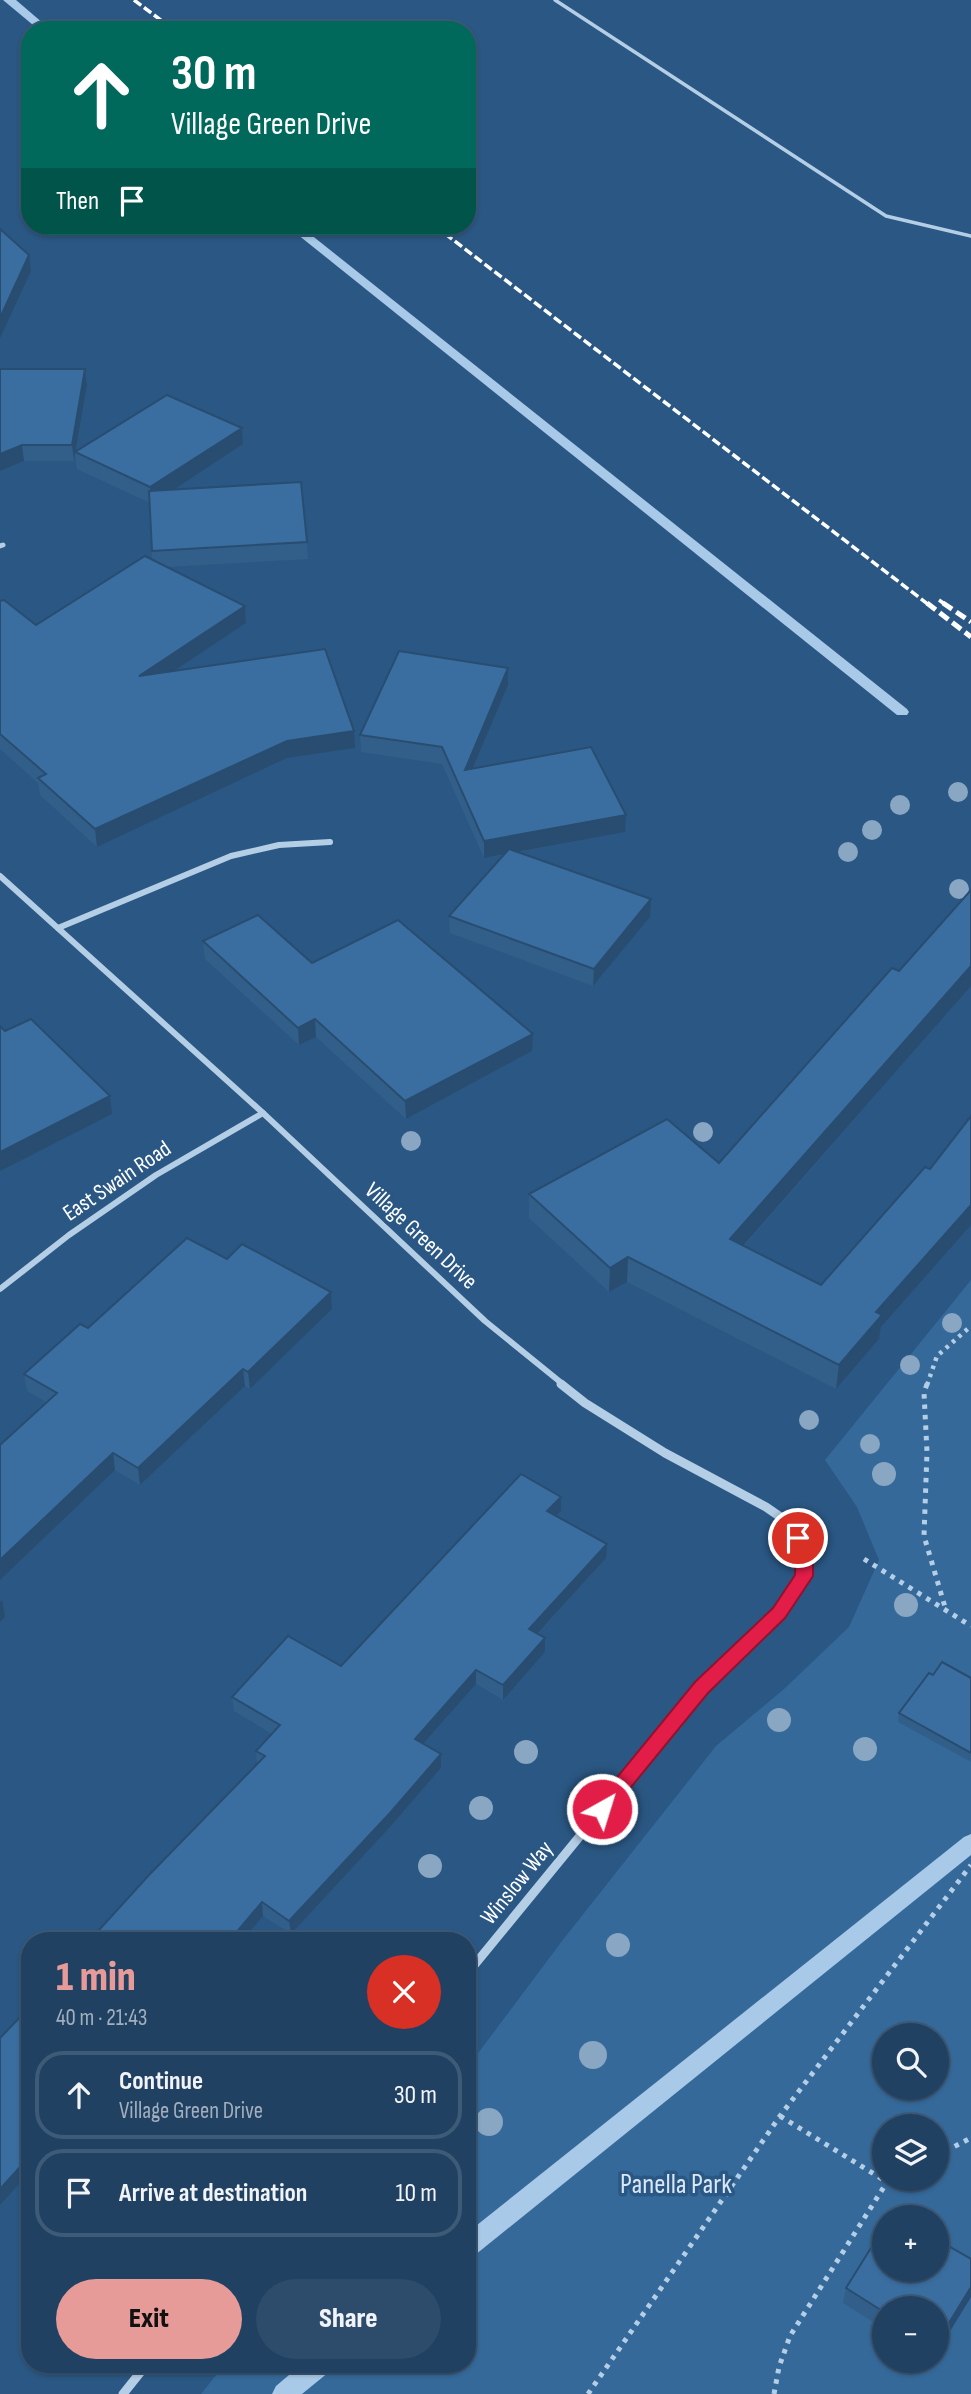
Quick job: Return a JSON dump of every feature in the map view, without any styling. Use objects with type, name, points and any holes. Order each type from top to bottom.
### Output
[{"type":"street","points":[[58,928],[231,856],[279,845],[330,842]]},
{"type":"street","name":"Village Green Drive","points":[[0,876],[263,1114],[485,1321],[586,1403],[665,1453],[766,1507],[792,1525],[805,1550],[804,1576],[790,1597]]},
{"type":"street","name":"East Swain Road","points":[[0,1289],[69,1235],[156,1175],[263,1114]]},
{"type":"street","name":"Winslow Way","points":[[476,1963],[702,1687],[779,1613],[790,1597]]},
{"type":"street","points":[[123,2394],[140,2373]]},
{"type":"lane","points":[[555,0],[886,216],[971,236]]},
{"type":"path","points":[[945,1607],[924,1535],[927,1452],[924,1392],[937,1356],[971,1326]]},
{"type":"path","points":[[864,1559],[945,1607],[971,1626]]},
{"type":"path","points":[[588,2394],[780,2116],[971,1865]]},
{"type":"path","points":[[780,2116],[872,2170]]},
{"type":"path","points":[[949,2150],[971,2138]]},
{"type":"path","points":[[774,2394],[779,2367],[790,2336],[883,2191]]},
{"type":"green space","name":"Panella Park","points":[[971,1280],[971,2394],[201,2394],[218,2373],[476,2373],[476,2056],[562,1941],[716,1746],[784,1689],[849,1627],[879,1560],[857,1507],[825,1460]]},
{"type":"building","points":[[0,229],[29,255],[0,318]]},
{"type":"building","points":[[0,369],[85,369],[72,445],[22,445],[0,454]]},
{"type":"building","points":[[167,395],[242,428],[150,487],[75,452]]},
{"type":"building","points":[[301,482],[307,542],[152,551],[149,491]]},
{"type":"building","points":[[145,556],[245,606],[139,676],[325,649],[354,731],[287,741],[95,829],[38,778],[46,774],[0,734],[0,601],[4,600],[36,625]]},
{"type":"building","points":[[399,651],[508,668],[465,770],[591,747],[626,815],[484,841],[442,747],[360,735]]},
{"type":"building","points":[[509,849],[651,899],[594,969],[449,916]]},
{"type":"building","points":[[971,890],[971,966],[730,1239],[821,1285],[925,1167],[930,1169],[971,1116],[971,1205],[876,1312],[882,1315],[839,1365],[628,1257],[610,1268],[529,1194],[667,1119],[719,1163],[892,968],[899,971]]},
{"type":"building","points":[[258,915],[312,963],[398,920],[533,1034],[405,1101],[315,1019],[298,1028],[203,941]]},
{"type":"building","points":[[31,1019],[110,1096],[0,1152],[0,1026],[5,1031]]},
{"type":"building","points":[[187,1238],[227,1259],[242,1244],[331,1292],[248,1372],[243,1369],[138,1468],[113,1453],[0,1560],[0,1445],[57,1393],[24,1374],[80,1324],[88,1328]]},
{"type":"building","points":[[521,1474],[561,1497],[547,1511],[607,1544],[529,1629],[545,1638],[503,1685],[476,1670],[415,1739],[441,1754],[289,1921],[262,1902],[237,1932],[97,1932],[265,1756],[256,1751],[280,1725],[232,1697],[288,1636],[341,1666]]},
{"type":"building","points":[[942,1662],[971,1678],[971,1753],[899,1713],[929,1673],[933,1675]]},
{"type":"building","points":[[21,2016],[21,2166],[0,2189],[0,2038]]},
{"type":"building","points":[[872,2246],[872,2282],[949,2282],[949,2246],[971,2259],[971,2287],[949,2323],[949,2296],[872,2296],[872,2304],[846,2288]]},
{"type":"waterway","points":[[9,0],[35,21]]},
{"type":"waterway","points":[[304,235],[902,712]]},
{"type":"waterway","points":[[476,2240],[971,1843]]},
{"type":"waterway","points":[[284,2394],[310,2373]]},
{"type":"railway","points":[[134,0],[162,21]]},
{"type":"railway","points":[[447,235],[929,605]]},
{"type":"railway","points":[[939,600],[946,605]]},
{"type":"railway","points":[[927,603],[971,637]]},
{"type":"railway","points":[[943,603],[971,622]]},
{"type":"route","points":[[602,1809],[702,1687],[779,1613],[804,1576],[805,1550],[798,1538]]}]
